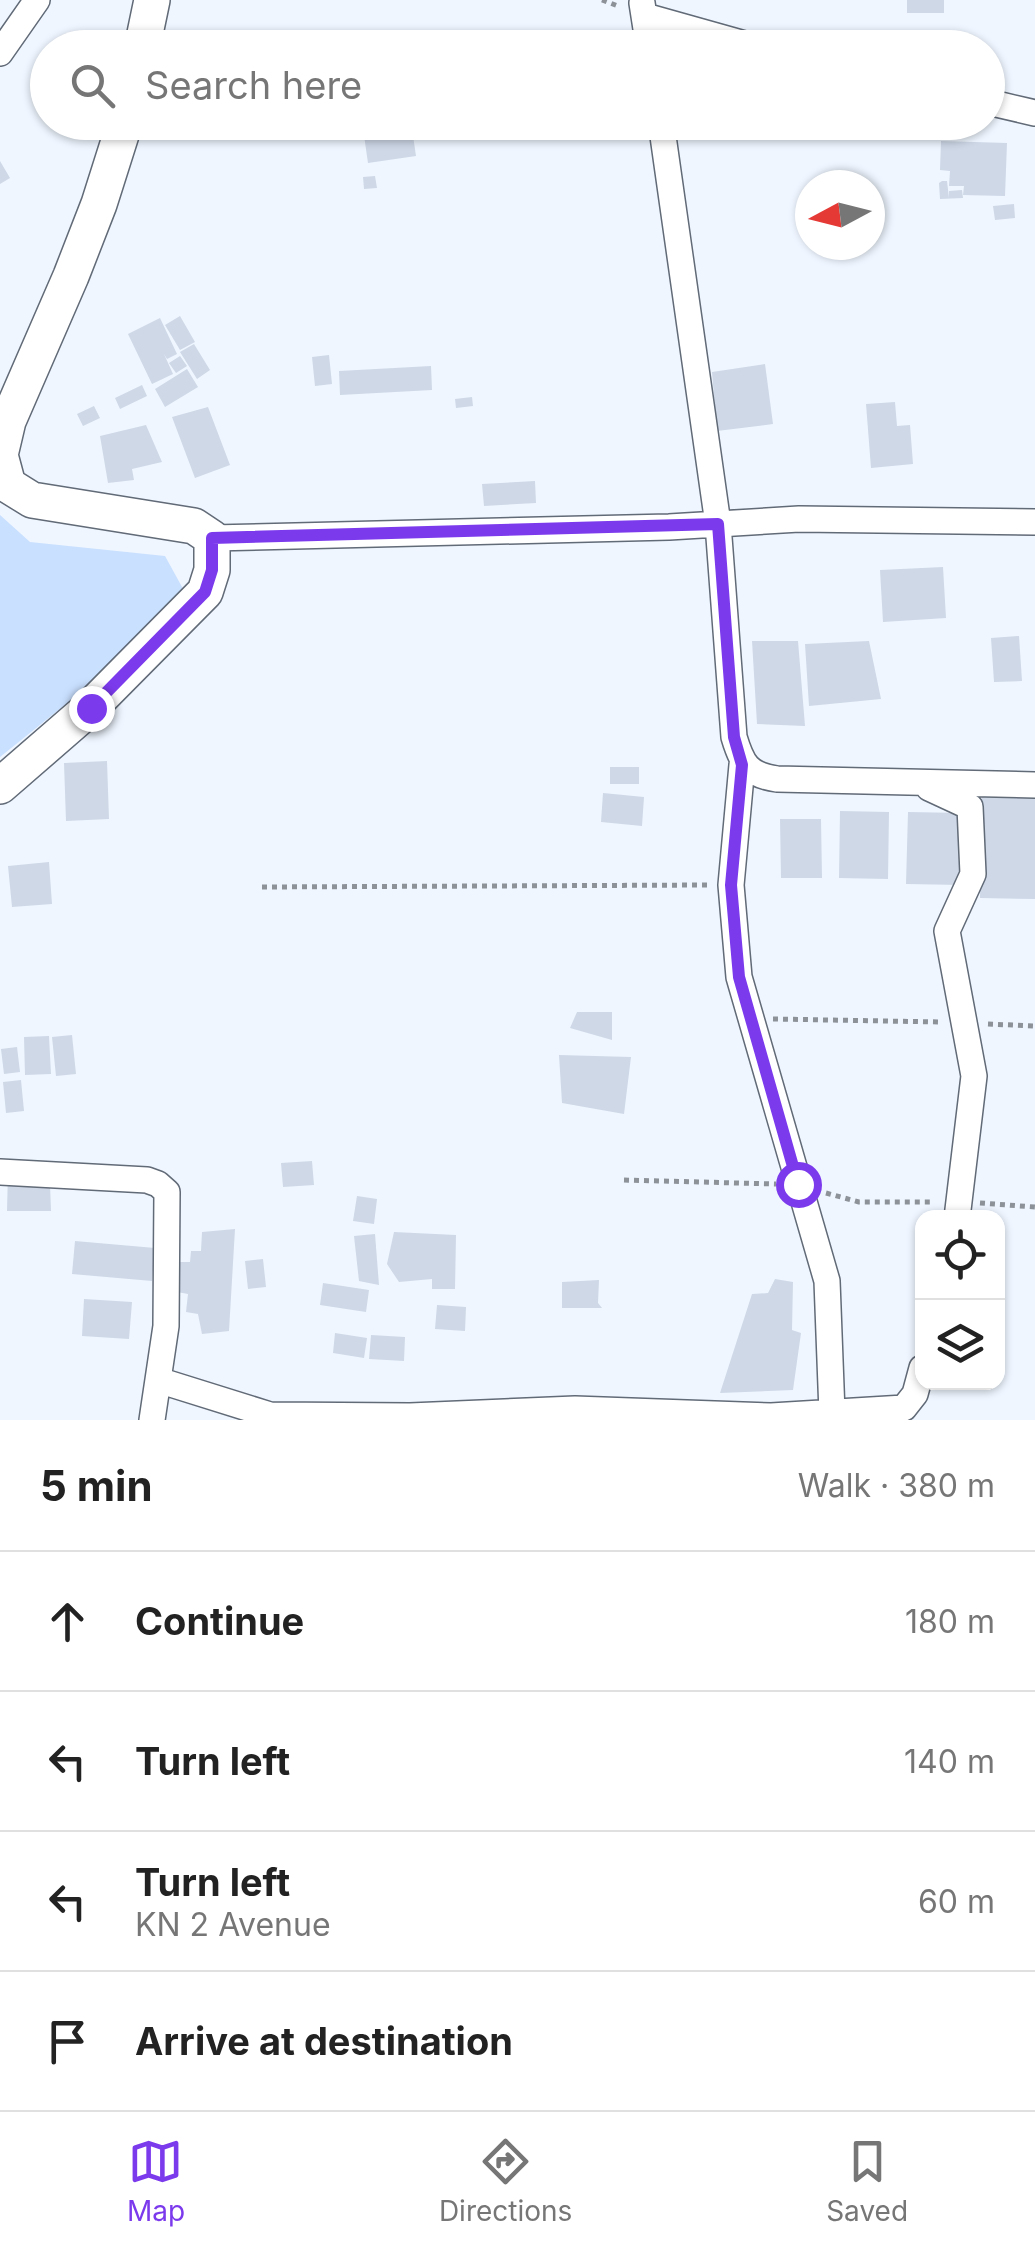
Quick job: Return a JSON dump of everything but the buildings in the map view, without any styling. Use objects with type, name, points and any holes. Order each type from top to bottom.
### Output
[{"type":"main road","points":[[146,30],[152,0]]},
{"type":"main road","points":[[0,786],[91,708],[205,592],[212,570],[212,538],[194,526],[32,500],[8,485],[0,455],[8,421],[71,276],[119,140]]},
{"type":"street","points":[[0,53],[37,0]]},
{"type":"street","points":[[643,8],[707,30]]},
{"type":"street","points":[[1005,106],[1035,113]]},
{"type":"street","points":[[664,140],[718,524],[734,737],[742,765],[731,885],[739,977],[827,1281],[832,1413]]},
{"type":"street","points":[[212,538],[880,518],[1035,522]]},
{"type":"street","points":[[742,765],[758,776],[777,779],[1035,785]]},
{"type":"street","points":[[917,783],[970,807],[973,874],[947,932],[974,1076],[958,1210]]},
{"type":"street","points":[[0,1172],[146,1180],[167,1192],[166,1326],[152,1420]]},
{"type":"street","points":[[158,1380],[270,1414],[410,1416],[575,1409],[771,1416],[832,1413],[904,1408],[916,1390]]},
{"type":"path","points":[[262,887],[731,885]]},
{"type":"path","points":[[750,1018],[1035,1026]]},
{"type":"shaded area","points":[[0,515],[30,542],[165,556],[187,596],[133,650],[0,757]]},
{"type":"route","points":[[91,708],[205,592],[214,556],[212,538],[718,524],[734,737],[742,765],[731,885],[739,977],[798,1184]]}]
